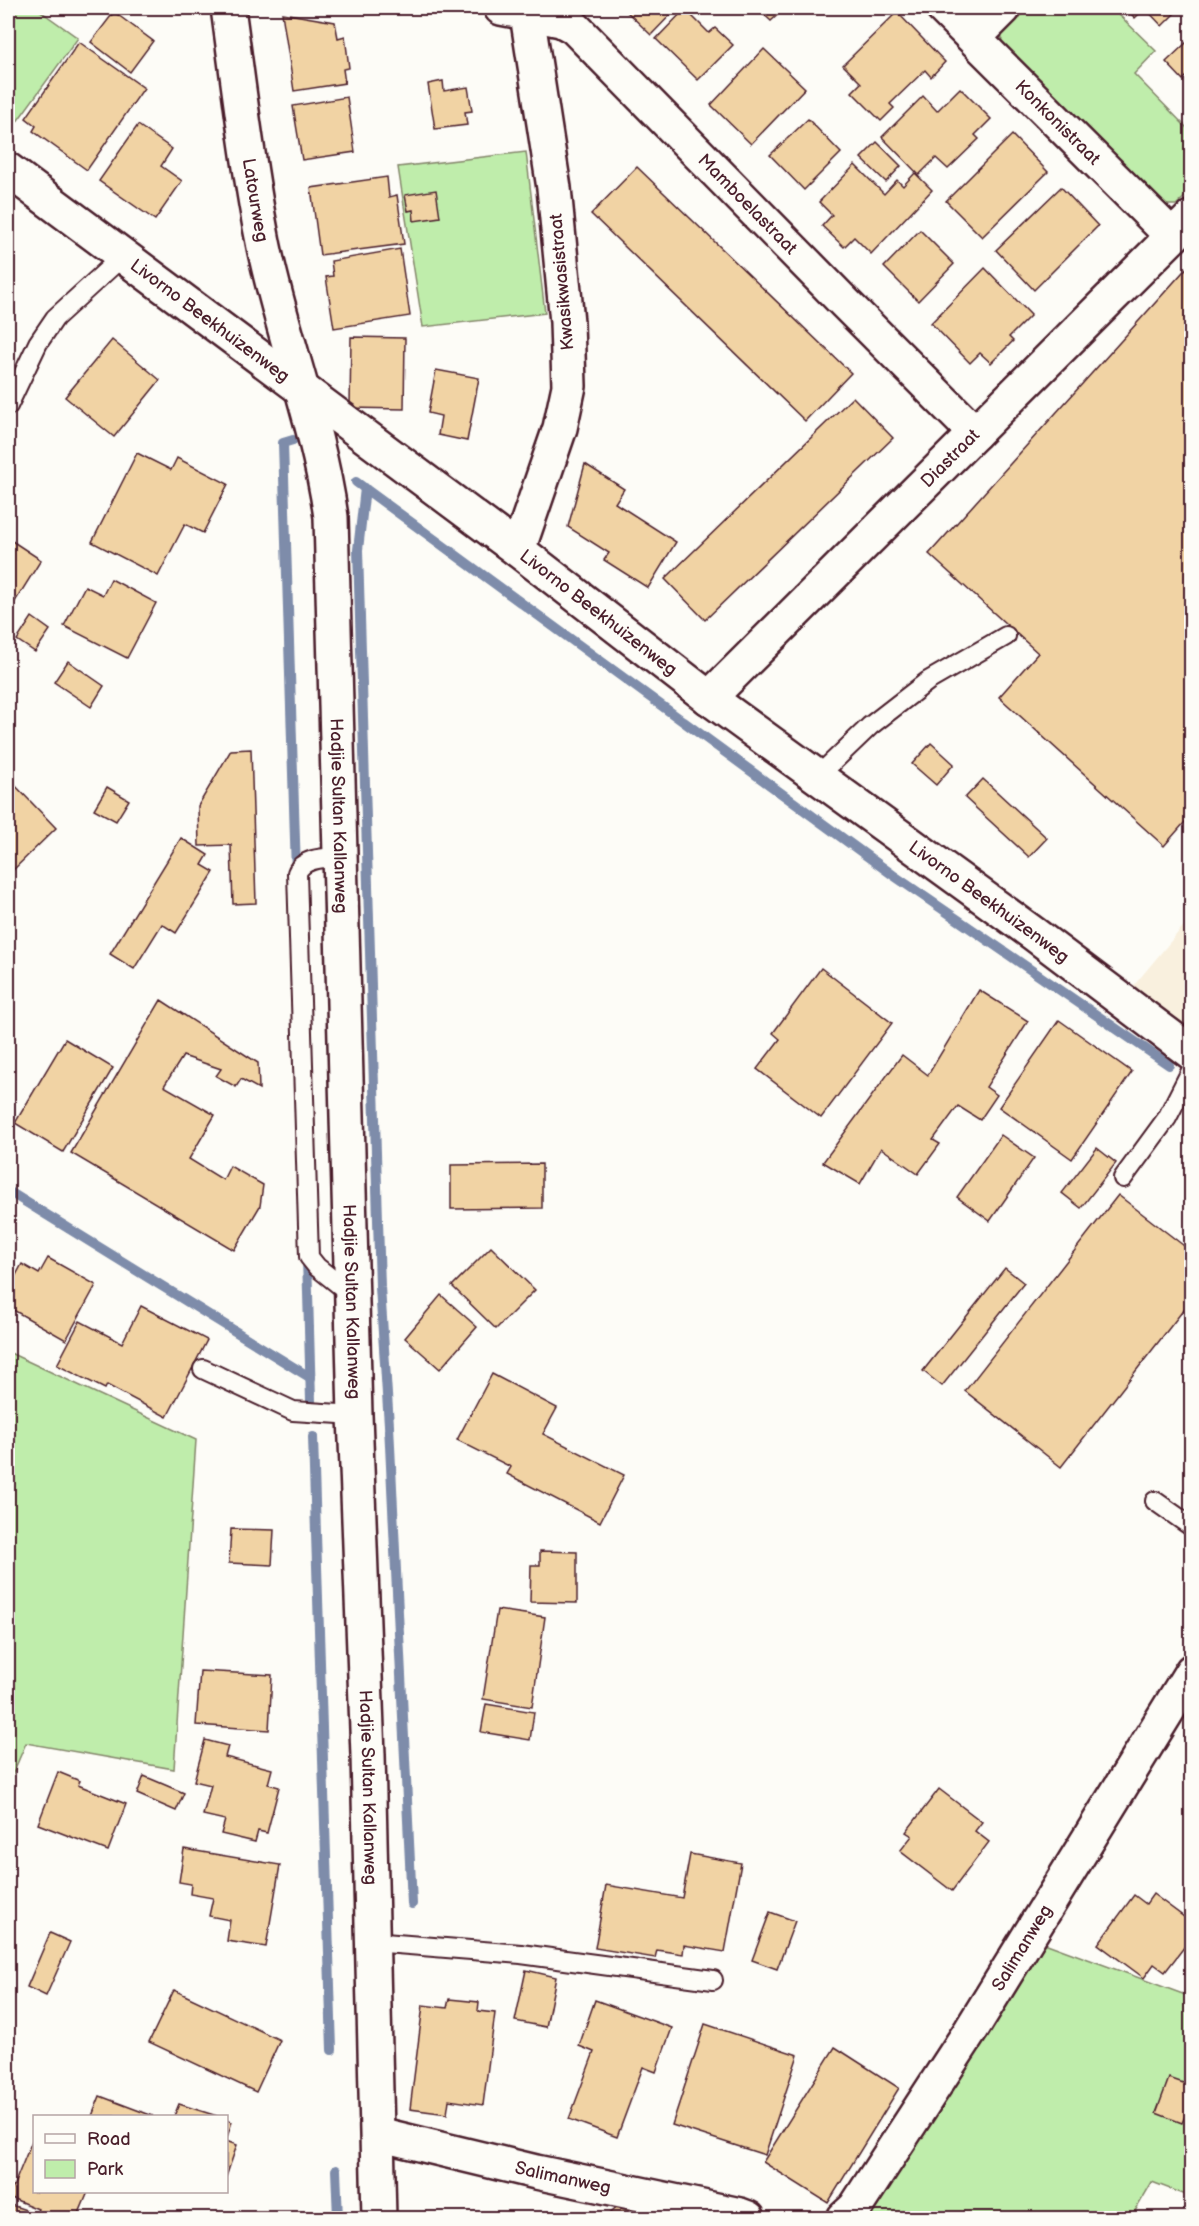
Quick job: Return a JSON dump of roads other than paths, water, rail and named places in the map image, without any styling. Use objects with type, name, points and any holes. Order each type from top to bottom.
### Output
[{"type":"street","name":"Latourweg","points":[[228,8],[264,248],[301,387]]},
{"type":"street","name":"Konkonistraat","points":[[943,8],[1182,226]]},
{"type":"street","points":[[974,38],[1004,8]]},
{"type":"street","name":"Mamboelastraat","points":[[518,9],[561,20],[574,27],[828,287],[975,433]]},
{"type":"street","name":"Kwasikwasistraat","points":[[518,9],[554,188],[567,322],[569,386],[561,429],[518,550]]},
{"type":"street","name":"Livorno Beekhuizenweg","points":[[8,170],[518,550],[709,698],[1034,934],[1191,1053]]},
{"type":"street","name":"Diastraat","points":[[709,698],[1182,226]]},
{"type":"street","name":"Hadjie Sultan Kallanweg","points":[[301,387],[318,443],[331,517],[355,1415],[368,1755],[379,2218]]},
{"type":"street","name":"Salimanweg","points":[[844,2218],[855,2208],[971,2030],[1191,1671]]},
{"type":"street","name":"Salimanweg","points":[[378,2134],[536,2172],[740,2214],[748,2218]]},
{"type":"lane","points":[[8,406],[38,343],[55,318],[124,255]]},
{"type":"lane","points":[[818,777],[870,726],[928,681],[1006,636]]},
{"type":"lane","points":[[340,857],[314,860],[299,867],[297,873],[310,1258],[317,1267],[352,1295]]},
{"type":"lane","points":[[1123,1178],[1167,1118],[1191,1069]]},
{"type":"lane","points":[[203,1369],[293,1411],[355,1415]]},
{"type":"lane","points":[[1155,1501],[1191,1527]]},
{"type":"lane","points":[[372,1942],[521,1954],[713,1980]]},
{"type":"waterway","points":[[293,440],[283,443],[296,873]]},
{"type":"waterway","points":[[356,482],[893,875],[1169,1065]]},
{"type":"waterway","points":[[365,488],[358,550],[380,1287],[389,1425],[412,1904]]},
{"type":"waterway","points":[[8,1191],[311,1378]]},
{"type":"waterway","points":[[307,1257],[311,1401]]},
{"type":"waterway","points":[[313,1437],[332,2050]]},
{"type":"waterway","points":[[336,2170],[338,2218]]}]
